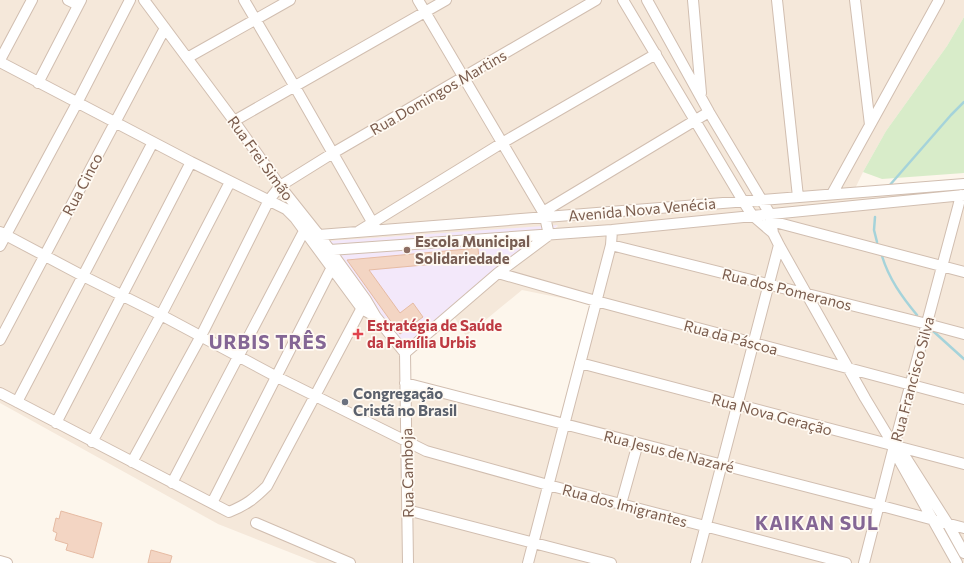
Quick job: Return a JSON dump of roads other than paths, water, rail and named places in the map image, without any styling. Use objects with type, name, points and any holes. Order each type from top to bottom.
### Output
[{"type":"street","points":[[32,0],[0,61],[38,83],[230,182],[286,209],[308,228],[238,356],[172,483]]},
{"type":"street","points":[[38,83],[80,3],[68,0]]},
{"type":"street","points":[[0,246],[3,233],[77,103],[130,0]]},
{"type":"street","name":"Rua Frei Simão","points":[[144,0],[234,121],[280,186],[308,228],[331,269],[376,316],[405,353]]},
{"type":"street","points":[[244,0],[374,226],[502,143],[656,54]]},
{"type":"street","points":[[187,58],[290,0]]},
{"type":"street","points":[[405,353],[498,273],[548,235],[544,214],[418,0]]},
{"type":"street","points":[[234,121],[446,0]]},
{"type":"street","name":"Rua Domingos Martins","points":[[132,462],[201,336],[269,200],[280,186],[333,153],[596,0]]},
{"type":"street","points":[[623,0],[742,201],[752,215],[772,233],[806,295],[895,447],[948,524],[964,552]]},
{"type":"street","points":[[648,0],[709,112],[761,200],[770,217],[772,233]]},
{"type":"street","points":[[693,0],[701,97]]},
{"type":"street","points":[[777,0],[798,197]]},
{"type":"street","points":[[855,0],[870,124]]},
{"type":"street","points":[[832,194],[936,2]]},
{"type":"street","name":"Rua Cinco","points":[[0,340],[165,28]]},
{"type":"street","points":[[544,214],[709,112]]},
{"type":"street","points":[[17,402],[153,142]]},
{"type":"street","points":[[56,423],[192,162]]},
{"type":"street","points":[[92,442],[161,315],[230,182]]},
{"type":"street","name":"Avenida Nova Venécia","points":[[319,235],[357,232],[374,226],[399,228],[544,214],[628,210],[964,184]]},
{"type":"street","name":"Avenida Nova Venécia","points":[[330,250],[612,230],[752,215],[770,217],[962,195]]},
{"type":"street","name":"Rua Francisco Silva","points":[[864,563],[878,504],[895,447],[942,266],[961,208],[962,195]]},
{"type":"street","points":[[628,210],[631,227]]},
{"type":"street","points":[[770,217],[964,272]]},
{"type":"street","name":"Rua Frei Simão","points":[[308,228],[319,235],[330,250],[364,305]]},
{"type":"street","points":[[399,228],[400,245]]},
{"type":"street","points":[[528,563],[611,246],[612,230]]},
{"type":"street","name":"Rua dos Imigrantes","points":[[3,233],[277,377],[426,451],[548,485],[846,563]]},
{"type":"street","points":[[696,563],[779,245]]},
{"type":"street","name":"Rua dos Pomeranos","points":[[611,246],[770,284],[806,295],[964,334]]},
{"type":"street","points":[[212,503],[331,269]]},
{"type":"street","name":"Rua da Páscoa","points":[[498,273],[910,386],[964,399]]},
{"type":"street","points":[[0,393],[229,512],[256,498],[268,486],[364,305]]},
{"type":"street","name":"Rua Camboja","points":[[405,353],[408,563]]},
{"type":"street","name":"Rua Nova Geração","points":[[580,363],[964,464]]},
{"type":"street","name":"Rua Jesus de Nazaré","points":[[405,383],[564,425],[878,504],[964,528]]},
{"type":"street","points":[[621,504],[638,443]]},
{"type":"street","points":[[895,447],[932,520],[957,563]]},
{"type":"street","points":[[407,510],[611,563]]},
{"type":"street","points":[[256,523],[350,563]]},
{"type":"street","points":[[0,561],[7,563]]},
{"type":"waterway","points":[[889,186],[964,102]]},
{"type":"waterway","points":[[875,217],[874,230],[877,242]]},
{"type":"waterway","points":[[882,256],[896,287],[917,315]]},
{"type":"waterway","points":[[933,331],[964,359]]},
{"type":"place","name":"Escola Municipal Solidariedade","points":[[407,250]]},
{"type":"place","name":"Estratégia de Saúde da Família Urbis","points":[[358,334]]},
{"type":"place","name":"Congregação Cristã no Brasil","points":[[345,402]]},
{"type":"district","name":"URBIS TRÊS","points":[[268,341]]},
{"type":"district","name":"KAIKAN SUL","points":[[817,522]]}]
